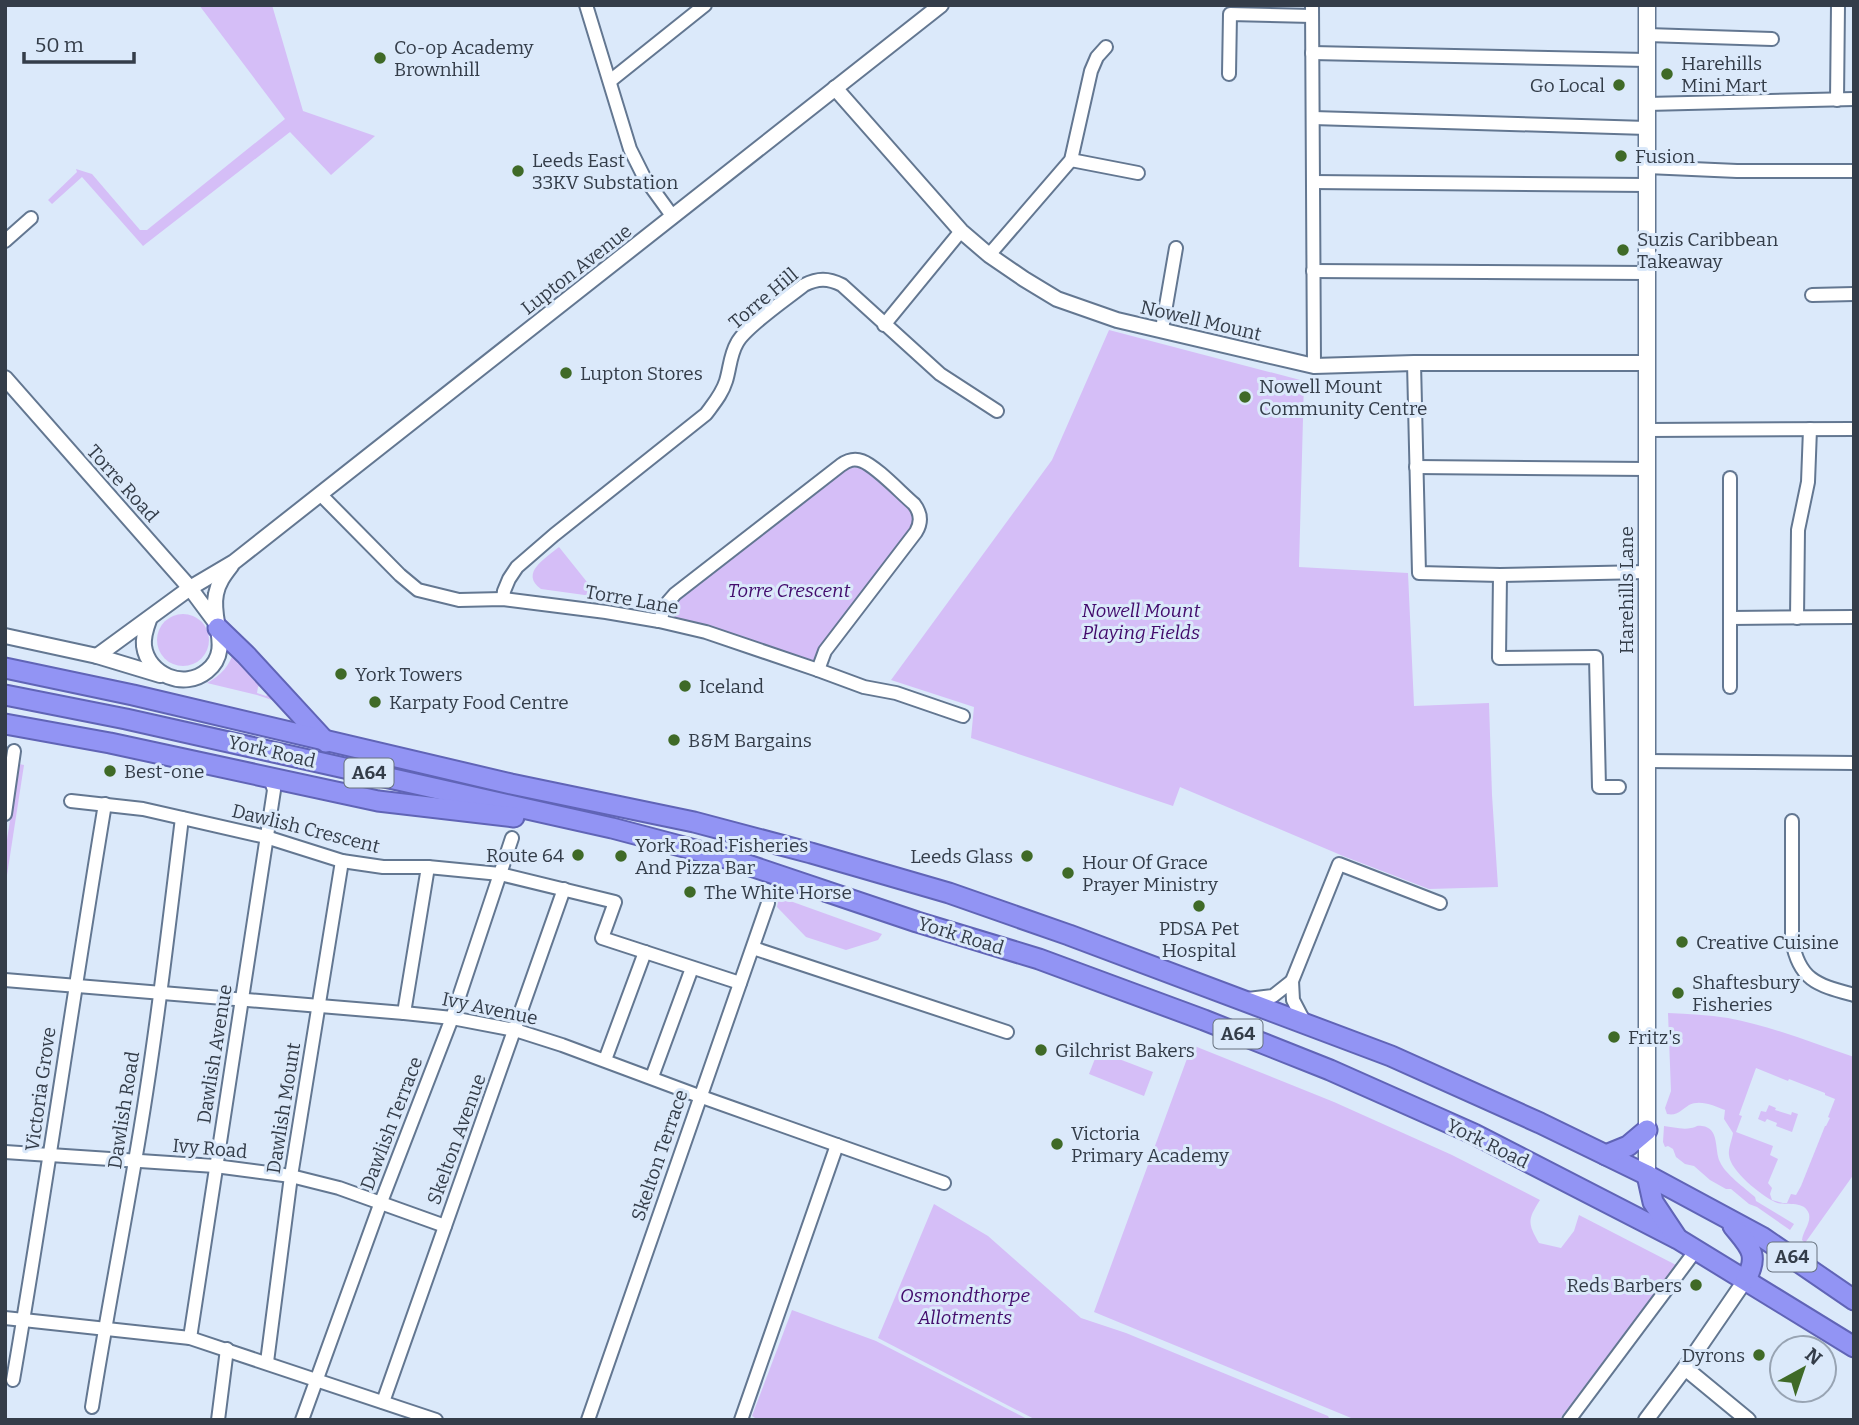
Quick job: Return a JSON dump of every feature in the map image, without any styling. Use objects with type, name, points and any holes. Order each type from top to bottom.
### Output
[{"type":"highway","name":"A64","points":[[215,622],[327,742]]},
{"type":"highway","name":"York Road","points":[[5,668],[133,695],[511,784],[694,822],[949,893],[1069,935],[1391,1056],[1540,1123],[1647,1175],[1762,1237],[1854,1300]]},
{"type":"highway","name":"York Road","points":[[5,695],[126,719],[612,828],[733,860],[917,922],[1039,959],[1330,1070],[1474,1134],[1678,1239],[1854,1346]]},
{"type":"highway","points":[[5,724],[110,743],[378,801],[612,828]]},
{"type":"highway","points":[[1606,1155],[1628,1146],[1647,1130]]},
{"type":"highway","points":[[1647,1175],[1653,1202],[1678,1239]]},
{"type":"highway","points":[[1727,1218],[1752,1249],[1753,1266],[1745,1279]]},
{"type":"main road","name":"Harehills Lane","points":[[1647,5],[1647,1175]]},
{"type":"street","points":[[586,5],[636,164],[673,217]]},
{"type":"street","points":[[610,81],[705,5]]},
{"type":"street","name":"Lupton Avenue","points":[[97,656],[190,588],[234,562],[321,495],[941,5]]},
{"type":"street","points":[[1837,100],[1838,5]]},
{"type":"street","points":[[1229,74],[1230,14],[1312,11],[1314,366]]},
{"type":"street","points":[[1647,35],[1772,39]]},
{"type":"street","points":[[989,254],[1071,160],[1091,71],[1097,57],[1106,47]]},
{"type":"street","points":[[1312,53],[1647,60]]},
{"type":"street","name":"Nowell Mount","points":[[835,88],[961,231],[1024,279],[1058,299],[1117,320],[1314,366],[1647,363]]},
{"type":"street","points":[[1647,104],[1854,99]]},
{"type":"street","points":[[1313,118],[1647,128]]},
{"type":"street","points":[[1071,160],[1138,173]]},
{"type":"street","points":[[1647,167],[1737,171],[1854,171]]},
{"type":"street","points":[[1313,182],[1647,185]]},
{"type":"street","points":[[5,241],[31,218]]},
{"type":"street","points":[[884,325],[961,231]]},
{"type":"street","points":[[1161,329],[1175,248]]},
{"type":"street","points":[[1313,271],[1647,274]]},
{"type":"street","name":"Torre Hill","points":[[503,599],[509,579],[517,567],[706,414],[722,390],[738,341],[804,285],[813,281],[823,279],[842,285],[940,374],[997,411]]},
{"type":"street","points":[[1812,295],[1854,294]]},
{"type":"street","points":[[1415,363],[1419,573],[1500,575],[1647,572]]},
{"type":"street","name":"Torre Road","points":[[5,378],[190,588],[215,622]]},
{"type":"street","points":[[1797,618],[1798,530],[1808,482],[1810,429]]},
{"type":"street","points":[[1647,430],[1854,429]]},
{"type":"street","points":[[659,621],[675,594],[846,461],[859,460],[870,466],[914,504],[921,521],[916,532],[825,651],[818,670]]},
{"type":"street","points":[[1416,467],[1647,469]]},
{"type":"street","points":[[1730,478],[1730,687]]},
{"type":"street","name":"Torre Lane","points":[[321,495],[418,590],[459,600],[503,599],[659,621],[706,632],[864,687],[896,694],[963,716]]},
{"type":"street","name":"Lupton Avenue","points":[[168,677],[188,680],[198,677],[214,664],[221,641],[215,622],[215,596],[221,579],[234,562]]},
{"type":"street","points":[[1500,575],[1499,657],[1596,657],[1599,787],[1619,787]]},
{"type":"street","points":[[163,608],[180,603],[197,606],[215,622]]},
{"type":"street","points":[[1730,618],[1854,617]]},
{"type":"street","points":[[149,620],[145,632],[146,656],[154,667],[168,677]]},
{"type":"street","points":[[5,636],[97,656],[168,677]]},
{"type":"street","points":[[5,814],[14,751]]},
{"type":"street","points":[[1647,761],[1854,763]]},
{"type":"street","name":"Dawlish Avenue","points":[[190,1338],[274,790],[270,778]]},
{"type":"street","name":"Dawlish Crescent","points":[[71,801],[143,809],[266,837],[342,861],[383,867],[428,867],[500,874],[615,902],[602,938],[645,952]]},
{"type":"street","name":"Victoria Grove","points":[[13,1380],[105,804]]},
{"type":"street","name":"Dawlish Road","points":[[92,1407],[161,993],[182,818]]},
{"type":"street","points":[[1792,821],[1792,940],[1795,954],[1810,978],[1821,985],[1854,995]]},
{"type":"street","name":"Dawlish Terrace","points":[[302,1420],[381,1202],[452,1018],[512,838]]},
{"type":"street","name":"Dawlish Mount","points":[[267,1362],[291,1176],[342,861]]},
{"type":"street","points":[[1305,1023],[1293,1000],[1292,981],[1339,864],[1440,904]]},
{"type":"street","points":[[404,1013],[428,867]]},
{"type":"street","name":"Skelton Avenue","points":[[383,1402],[565,889]]},
{"type":"street","name":"Skelton Terrace","points":[[587,1420],[768,904]]},
{"type":"street","points":[[753,948],[1007,1032]]},
{"type":"street","points":[[605,1060],[645,952],[740,983]]},
{"type":"street","points":[[652,1077],[692,968]]},
{"type":"street","name":"Ivy Avenue","points":[[5,980],[404,1013],[452,1018],[515,1030],[944,1183]]},
{"type":"street","points":[[1244,1000],[1273,996],[1292,981]]},
{"type":"street","points":[[741,1420],[837,1145]]},
{"type":"street","name":"Ivy Road","points":[[5,1152],[215,1166],[291,1176],[339,1188],[445,1226]]},
{"type":"street","points":[[1569,1420],[1696,1250]]},
{"type":"street","points":[[1646,1420],[1745,1279]]},
{"type":"street","points":[[5,1318],[190,1338],[436,1420]]},
{"type":"street","points":[[218,1420],[227,1349]]},
{"type":"street","points":[[1685,1368],[1748,1420]]},
{"type":"green space","points":[[199,5],[272,5],[303,111],[375,136],[331,175],[290,132],[143,246],[82,177],[52,204],[48,200],[77,172],[76,169],[92,174],[140,230],[147,230],[285,119]]},
{"type":"green space","name":"Nowell Mount Playing Fields","points":[[1109,330],[1304,381],[1299,567],[1408,573],[1414,706],[1489,703],[1498,887],[1429,889],[1180,787],[1173,806],[971,738],[974,707],[891,680],[1052,460]]},
{"type":"green space","name":"Torre Crescent","points":[[853,460],[914,504],[921,521],[818,670],[659,621],[663,611]]},
{"type":"green space","points":[[559,547],[599,597],[541,589],[535,583],[533,577],[537,566]]},
{"type":"green space","points":[[183,614],[202,621],[209,640],[202,659],[183,666],[164,659],[157,640],[164,621]]},
{"type":"green space","points":[[234,650],[263,682],[257,693],[266,696],[272,690],[281,703],[207,683],[224,670]]},
{"type":"green space","points":[[19,764],[24,765],[5,888],[5,852]]},
{"type":"green space","points":[[779,897],[882,934],[878,940],[846,950],[806,937],[777,907]]},
{"type":"green space","points":[[1668,1013],[1744,1021],[1854,1057],[1854,1174],[1805,1243],[1802,1240],[1808,1224],[1807,1209],[1803,1206],[1779,1203],[1769,1199],[1747,1182],[1735,1168],[1729,1153],[1733,1133],[1724,1119],[1725,1110],[1693,1103],[1677,1113],[1667,1114],[1665,1108],[1671,1091]],"holes":[[[1756,1068],[1788,1081],[1789,1079],[1835,1099],[1828,1117],[1830,1118],[1801,1186],[1796,1195],[1791,1194],[1787,1203],[1783,1203],[1772,1200],[1772,1188],[1768,1183],[1778,1159],[1770,1155],[1773,1146],[1736,1132],[1742,1116],[1739,1115]]]},
{"type":"green space","points":[[1192,1045],[1334,1102],[1452,1155],[1540,1200],[1530,1221],[1539,1243],[1561,1248],[1574,1231],[1579,1215],[1676,1265],[1559,1420],[1356,1420],[1094,1312]]},
{"type":"green space","points":[[1098,1051],[1153,1072],[1144,1096],[1089,1074]]},
{"type":"green space","points":[[1769,1105],[1791,1115],[1792,1112],[1798,1114],[1792,1132],[1767,1119],[1765,1122],[1758,1119],[1761,1111],[1766,1112]]},
{"type":"green space","points":[[1664,1126],[1685,1129],[1700,1126],[1712,1131],[1718,1157],[1726,1171],[1755,1197],[1756,1201],[1794,1224],[1790,1230],[1731,1189],[1710,1180],[1694,1166],[1685,1164],[1676,1157],[1673,1149],[1665,1147],[1663,1142]]},
{"type":"green space","name":"Osmondthorpe Allotments","points":[[934,1204],[988,1236],[1081,1318],[1126,1333],[1328,1416],[1330,1420],[1036,1420],[878,1338]]},
{"type":"green space","points":[[792,1310],[876,1341],[1029,1420],[758,1420],[752,1416]]},
{"type":"place","name":"Co-op Academy Brownhill","points":[[380,58]]},
{"type":"place","name":"Harehills Mini Mart","points":[[1667,74]]},
{"type":"place","name":"Go Local","points":[[1619,85]]},
{"type":"place","name":"Fusion","points":[[1621,156]]},
{"type":"place","name":"Leeds East 33KV Substation","points":[[518,171]]},
{"type":"place","name":"Suzis Caribbean Takeaway","points":[[1623,250]]},
{"type":"place","name":"Lupton Stores","points":[[566,373]]},
{"type":"place","name":"Nowell Mount Community Centre","points":[[1245,397]]},
{"type":"place","name":"York Towers","points":[[341,674]]},
{"type":"place","name":"Iceland","points":[[685,686]]},
{"type":"place","name":"Karpaty Food Centre","points":[[375,702]]},
{"type":"place","name":"B&M Bargains","points":[[674,740]]},
{"type":"place","name":"Best-one","points":[[110,771]]},
{"type":"place","name":"Route 64","points":[[578,855]]},
{"type":"place","name":"York Road Fisheries And Pizza Bar","points":[[621,856]]},
{"type":"place","name":"Leeds Glass","points":[[1027,856]]},
{"type":"place","name":"Hour Of Grace Prayer Ministry","points":[[1068,873]]},
{"type":"place","name":"The White Horse","points":[[690,892]]},
{"type":"place","name":"PDSA Pet Hospital","points":[[1199,906]]},
{"type":"place","name":"Creative Cuisine","points":[[1682,942]]},
{"type":"place","name":"Shaftesbury Fisheries","points":[[1678,993]]},
{"type":"place","name":"Fritz's","points":[[1614,1037]]},
{"type":"place","name":"Gilchrist Bakers","points":[[1041,1050]]},
{"type":"place","name":"Victoria Primary Academy","points":[[1057,1144]]},
{"type":"place","name":"Reds Barbers","points":[[1696,1285]]},
{"type":"place","name":"Dyrons","points":[[1759,1355]]}]
